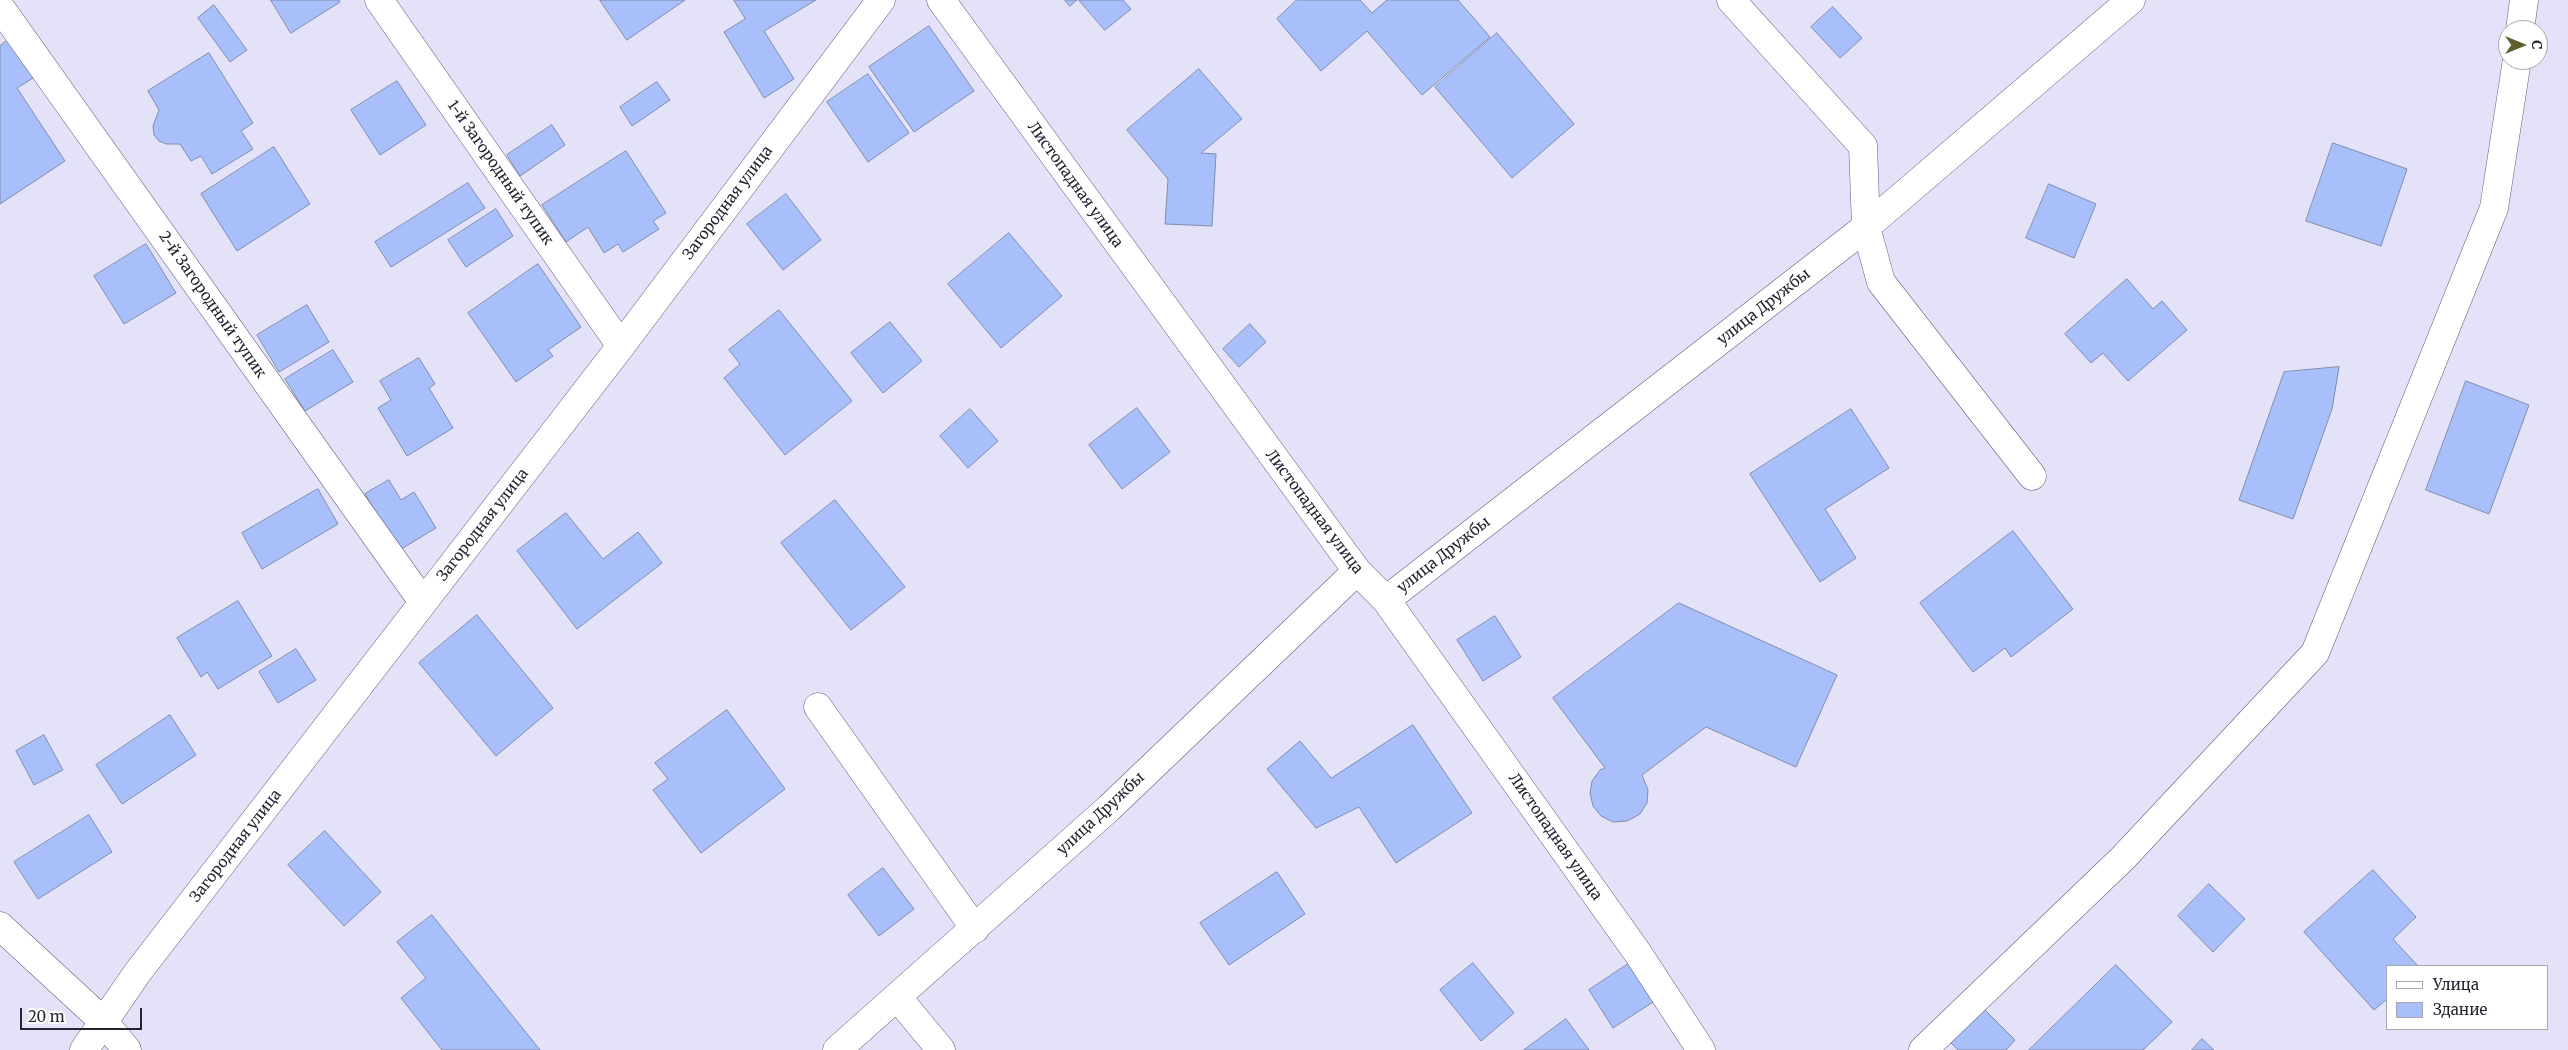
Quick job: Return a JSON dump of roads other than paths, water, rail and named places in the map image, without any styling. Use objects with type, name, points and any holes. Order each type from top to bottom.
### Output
[{"type":"street","name":"1-й Загородный тупик","points":[[380,0],[621,346]]},
{"type":"street","name":"Загородная улица","points":[[84,1050],[138,972],[621,346],[881,0]]},
{"type":"street","name":"Листопадная улица","points":[[941,0],[1357,571],[1386,600],[1637,952],[1701,1050]]},
{"type":"street","points":[[1731,0],[1864,146],[1866,227],[1881,282],[2032,476]]},
{"type":"street","name":"улица Дружбы","points":[[1386,600],[1866,227],[2131,0]]},
{"type":"street","points":[[2521,20],[2524,0]]},
{"type":"street","name":"2-й Загородный тупик","points":[[0,7],[423,602]]},
{"type":"street","points":[[1923,1050],[2123,858],[2316,653],[2494,208],[2515,70]]},
{"type":"street","name":"улица Дружбы","points":[[838,1050],[1108,809],[1357,571]]},
{"type":"street","points":[[818,706],[975,929]]},
{"type":"street","points":[[0,926],[104,1022],[126,1050]]},
{"type":"street","points":[[898,998],[941,1050]]}]
